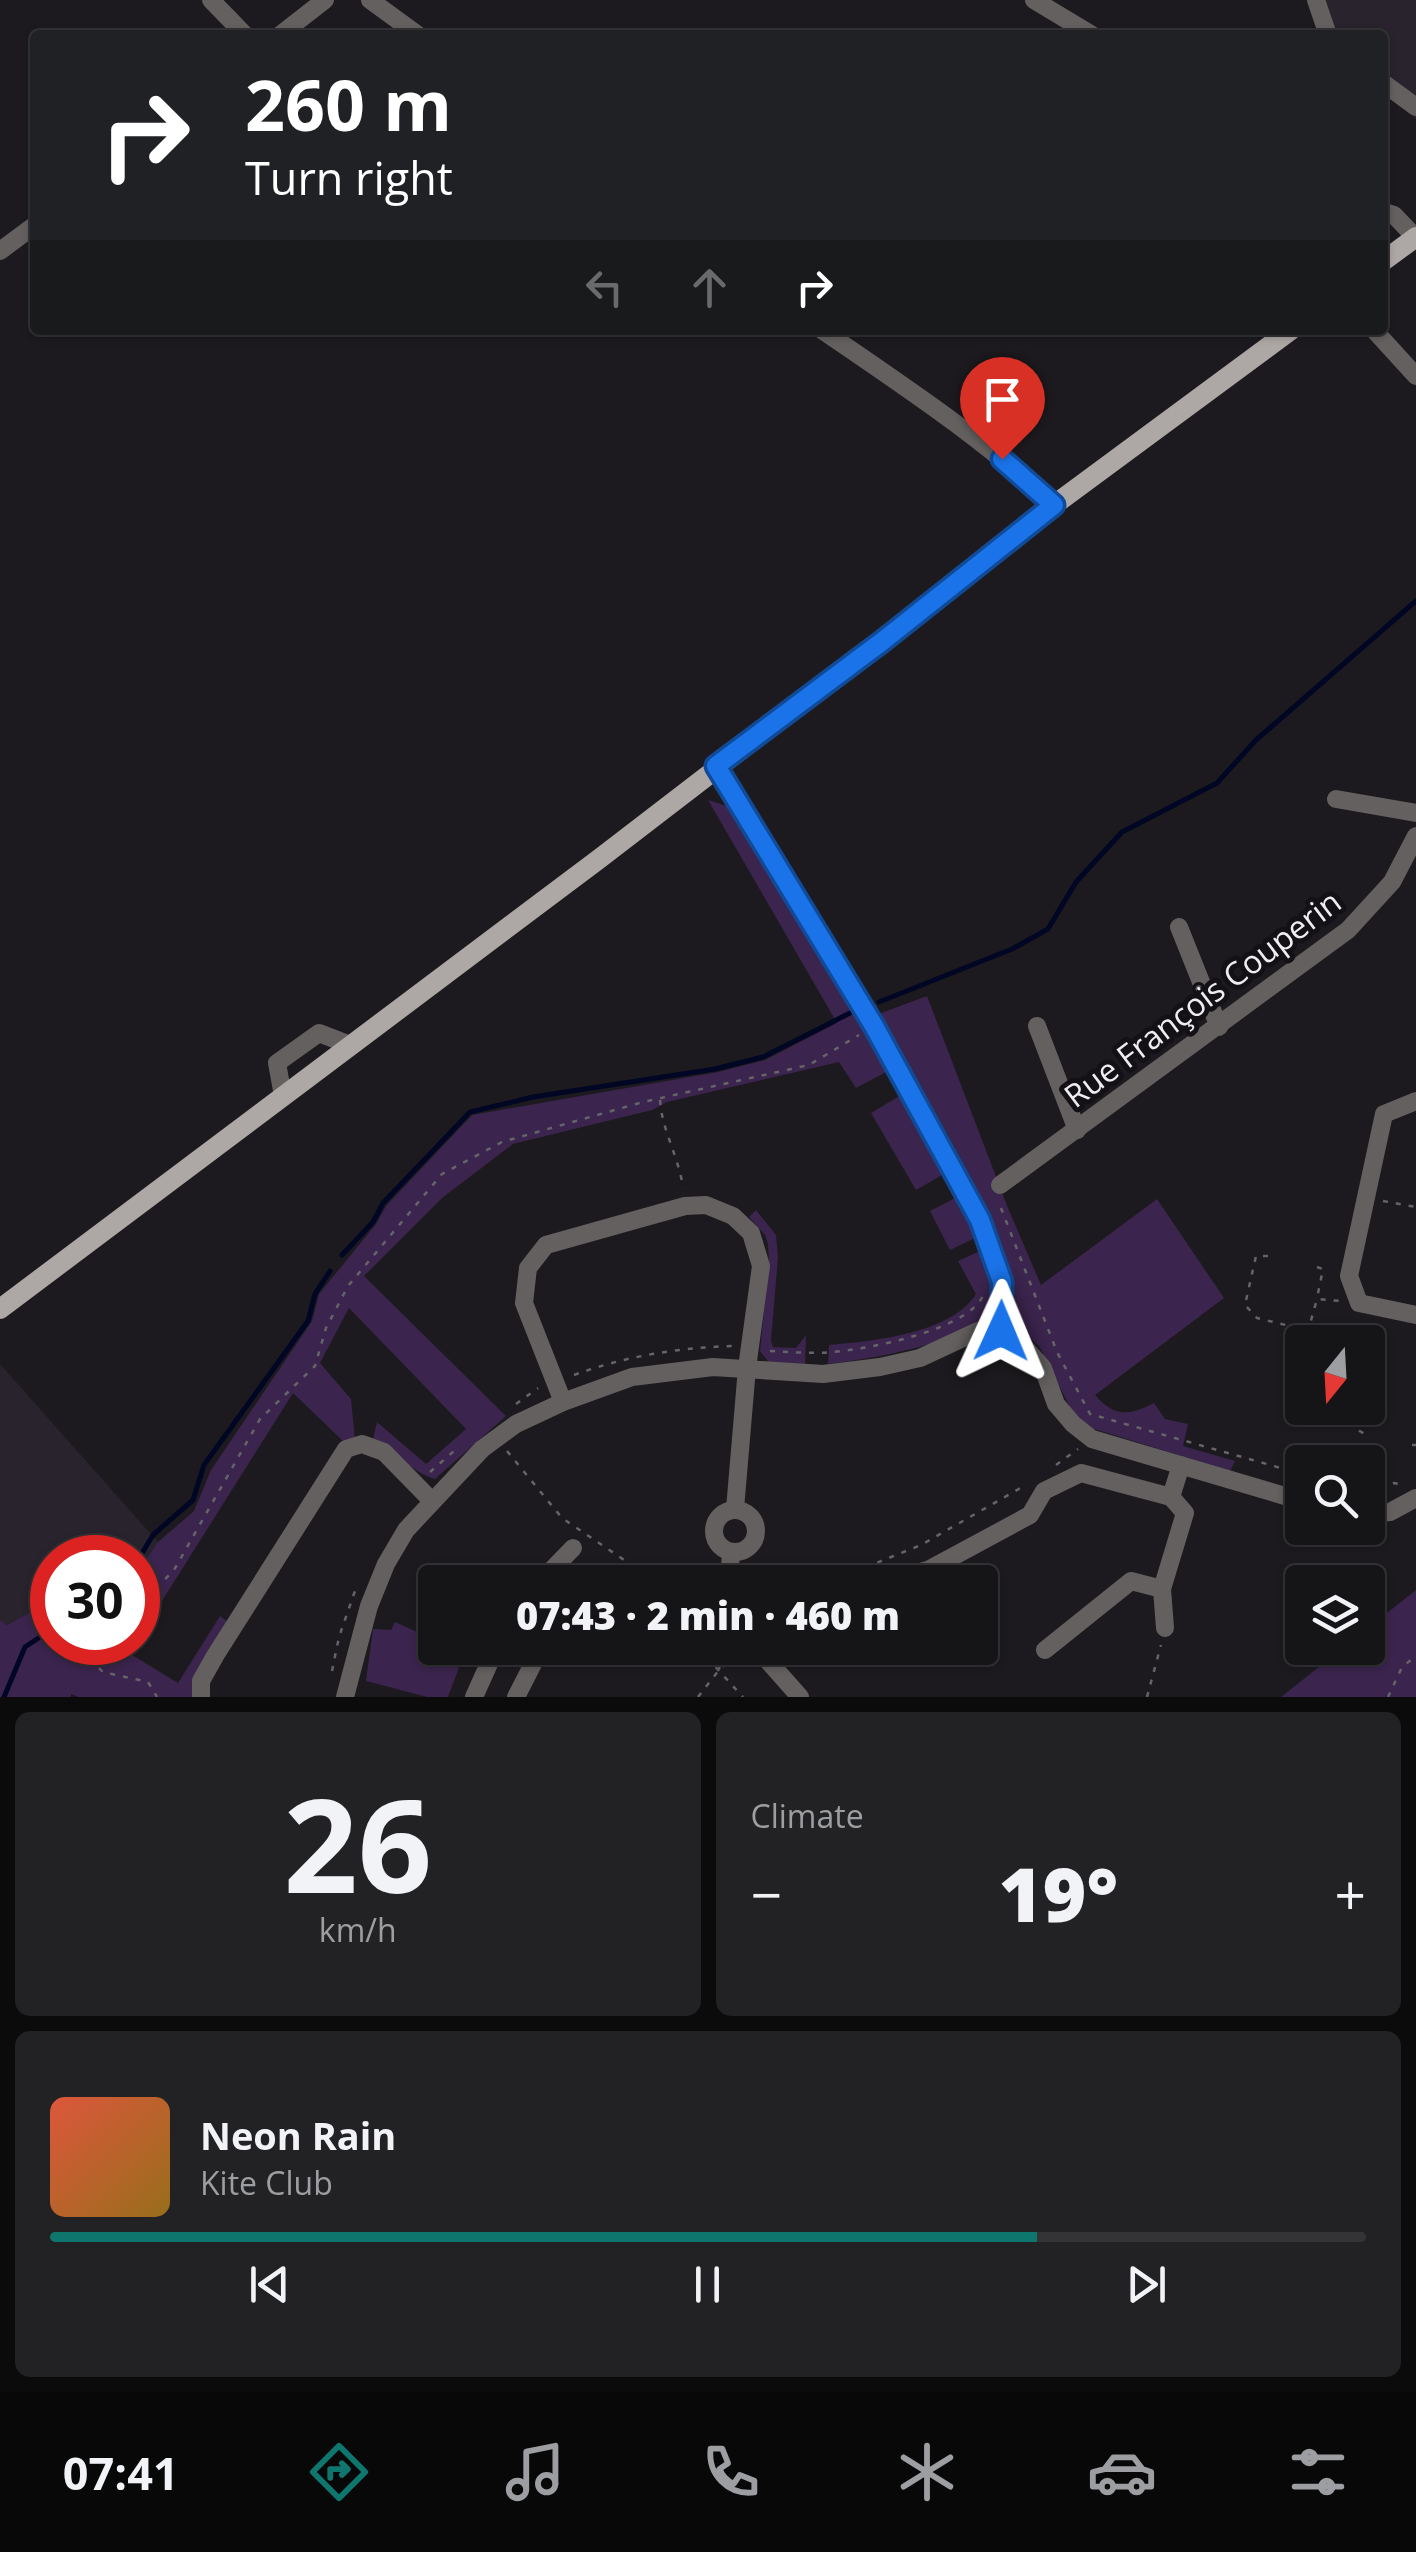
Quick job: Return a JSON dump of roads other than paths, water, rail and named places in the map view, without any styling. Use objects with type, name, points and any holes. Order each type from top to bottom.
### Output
[{"type":"main road","points":[[1388,258],[1416,237]]},
{"type":"main road","points":[[0,1309],[599,859],[1054,505],[1285,335]]},
{"type":"street","points":[[212,0],[240,30]]},
{"type":"street","points":[[286,30],[325,0]]},
{"type":"street","points":[[370,0],[411,30]]},
{"type":"street","points":[[1034,0],[1084,30]]},
{"type":"street","points":[[1316,0],[1326,30]]},
{"type":"street","points":[[1388,86],[1416,107]]},
{"type":"street","points":[[1388,213],[1416,237]]},
{"type":"street","points":[[0,251],[30,229]]},
{"type":"street","points":[[829,335],[932,404],[1054,505]]},
{"type":"street","points":[[1379,335],[1416,376]]},
{"type":"street","points":[[716,766],[874,1026],[980,1220],[1002,1282],[1001,1331]]},
{"type":"street","points":[[1336,798],[1416,813]]},
{"type":"street","name":"Rue François Couperin","points":[[1000,1184],[1348,930],[1392,882],[1416,836]]},
{"type":"street","points":[[1180,928],[1219,1027]]},
{"type":"street","points":[[1036,1026],[1076,1130]]},
{"type":"street","points":[[283,1096],[277,1063],[319,1033],[350,1045]]},
{"type":"street","points":[[1416,1101],[1384,1114],[1348,1276],[1359,1303],[1416,1315]]},
{"type":"street","points":[[563,1402],[524,1303],[528,1268],[546,1244],[685,1206],[706,1204],[732,1216],[751,1232],[761,1266],[734,1509]]},
{"type":"street","points":[[345,1697],[364,1620],[386,1564],[406,1530],[431,1500],[482,1449],[516,1424],[632,1377],[712,1367],[823,1374],[880,1368],[920,1358],[978,1331],[1001,1331],[1020,1342],[1043,1368],[1056,1404],[1092,1439],[1285,1496]]},
{"type":"street","points":[[201,1697],[201,1681],[215,1656],[346,1449],[362,1444],[384,1452],[431,1500]]},
{"type":"street","points":[[1171,1497],[1181,1464]]},
{"type":"street","points":[[937,1565],[1030,1515],[1044,1491],[1081,1473],[1171,1497],[1186,1513],[1162,1589],[1165,1628]]},
{"type":"street","points":[[1385,1512],[1414,1494]]},
{"type":"street","points":[[734,1509],[748,1514],[756,1532],[745,1550],[731,1552],[715,1540],[714,1526],[722,1514],[734,1509]]},
{"type":"street","points":[[556,1565],[572,1548]]},
{"type":"street","points":[[730,1565],[731,1552]]},
{"type":"street","points":[[1046,1650],[1130,1581],[1162,1589]]},
{"type":"street","points":[[474,1697],[488,1665]]},
{"type":"street","points":[[516,1697],[532,1665]]},
{"type":"street","points":[[764,1665],[800,1697]]},
{"type":"waterway","points":[[879,1002],[1012,949],[1048,929],[1076,882],[1122,832],[1217,783],[1256,740],[1416,601]]},
{"type":"waterway","points":[[342,1255],[373,1222],[383,1203],[470,1112],[533,1097],[715,1069],[763,1057],[850,1013]]},
{"type":"waterway","points":[[153,1535],[193,1500],[204,1465],[308,1321],[315,1294],[330,1271]]},
{"type":"waterway","points":[[4,1697],[25,1647],[30,1644]]}]
